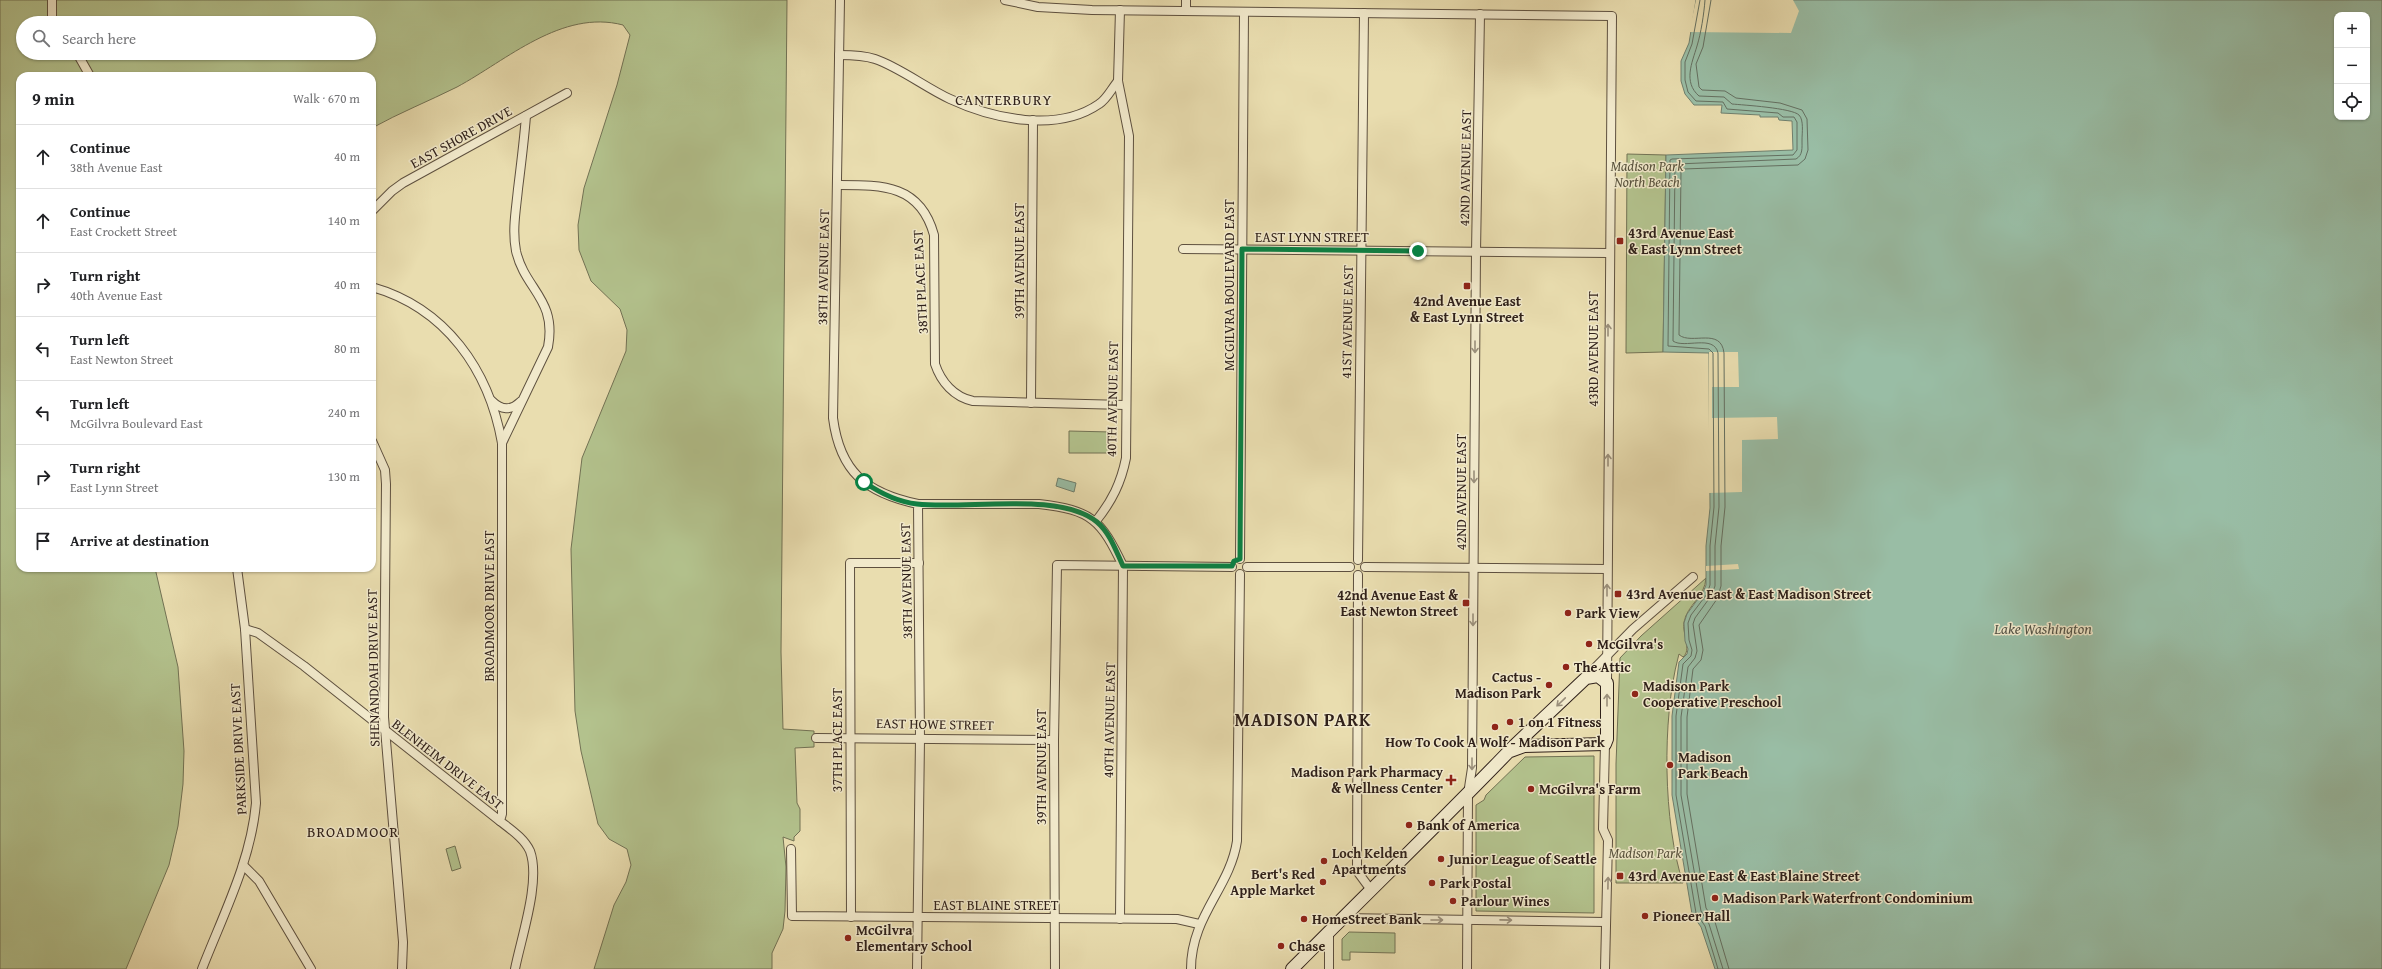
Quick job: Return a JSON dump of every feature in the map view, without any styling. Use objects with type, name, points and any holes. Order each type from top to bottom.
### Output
[{"type":"street","points":[[52,0],[52,16]]},
{"type":"street","name":"38TH AVENUE EAST","points":[[840,0],[832,406],[837,442],[847,464],[861,480],[889,497],[918,504],[920,739],[917,969]]},
{"type":"street","points":[[1005,0],[1120,10],[1480,14]]},
{"type":"street","points":[[1186,0],[1186,11]]},
{"type":"street","name":"40TH AVENUE EAST","points":[[1120,10],[1118,81],[1129,136],[1125,405],[1126,458],[1120,483],[1109,505],[1096,521],[1110,538],[1123,566],[1120,919]]},
{"type":"street","name":"MCGILVRA BOULEVARD EAST","points":[[1240,559],[1244,12]]},
{"type":"street","name":"41ST AVENUE EAST","points":[[1358,560],[1364,13]]},
{"type":"street","name":"43RD AVENUE EAST","points":[[1480,14],[1612,16],[1609,253],[1607,739],[1604,744],[1603,829],[1608,840],[1605,969]]},
{"type":"street","name":"42ND AVENUE EAST","points":[[1467,969],[1468,794],[1472,768],[1476,252],[1480,14]]},
{"type":"street","points":[[839,55],[857,55],[876,59],[949,99],[972,108],[1002,116],[1033,120],[1084,114],[1101,103],[1118,81]]},
{"type":"street","points":[[81,60],[88,72]]},
{"type":"street","name":"EAST SHORE DRIVE","points":[[376,207],[392,191],[403,183],[567,92]]},
{"type":"street","points":[[502,443],[548,347],[551,329],[548,312],[522,268],[516,251],[513,230],[526,116]]},
{"type":"street","name":"39TH AVENUE EAST","points":[[1031,403],[1033,120]]},
{"type":"street","name":"38TH PLACE EAST","points":[[837,185],[879,185],[897,189],[909,197],[923,210],[930,222],[934,236],[935,364],[938,374],[946,385],[955,392],[974,401],[1125,405]]},
{"type":"street","name":"EAST LYNN STREET","points":[[1183,249],[1609,253]]},
{"type":"street","name":"BROADMOOR DRIVE EAST","points":[[376,289],[410,303],[442,326],[456,339],[474,364],[492,400],[502,443],[502,814],[500,821]]},
{"type":"street","points":[[492,400],[497,406],[506,409],[516,406],[522,399]]},
{"type":"street","name":"SHENANDOAH DRIVE EAST","points":[[376,449],[385,470],[386,484],[385,731],[403,942],[402,969]]},
{"type":"street","points":[[918,504],[1039,504],[1069,510],[1096,521]]},
{"type":"street","points":[[1240,559],[1246,562],[1246,572],[1240,574],[1235,572],[1232,566],[1234,561],[1240,559]]},
{"type":"street","points":[[1358,560],[1362,561],[1365,567],[1363,573],[1358,575],[1352,573],[1350,567],[1352,562],[1358,560]]},
{"type":"street","name":"37TH PLACE EAST","points":[[851,917],[850,563],[919,563]]},
{"type":"street","name":"39TH AVENUE EAST","points":[[1055,969],[1054,740],[1057,565],[1123,566]]},
{"type":"street","points":[[1123,566],[1232,566]]},
{"type":"street","points":[[1247,567],[1350,567]]},
{"type":"street","points":[[1365,567],[1607,569]]},
{"type":"street","name":"PARKSIDE DRIVE EAST","points":[[202,969],[242,866],[254,830],[256,803],[245,628],[238,572]]},
{"type":"street","points":[[1191,969],[1191,953],[1199,924],[1230,866],[1235,853],[1237,841],[1240,574]]},
{"type":"street","points":[[1358,575],[1357,871],[1371,890]]},
{"type":"street","points":[[1292,969],[1468,794],[1508,752],[1586,678],[1633,629],[1693,576]]},
{"type":"street","name":"BLENHEIM DRIVE EAST","points":[[245,628],[258,633],[304,666],[500,821]]},
{"type":"street","points":[[1586,678],[1598,676],[1607,683]]},
{"type":"street","points":[[1536,725],[1538,739],[1542,745]]},
{"type":"street","name":"EAST HOWE STREET","points":[[816,738],[1054,740]]},
{"type":"street","points":[[1508,752],[1524,746],[1604,744]]},
{"type":"street","points":[[500,821],[521,838],[529,850],[532,863],[529,901],[514,969]]},
{"type":"street","name":"EAST BLAINE STREET","points":[[791,849],[792,916],[1177,919],[1199,924]]},
{"type":"street","points":[[242,866],[259,880],[311,969]]},
{"type":"street","points":[[1342,918],[1605,922]]},
{"type":"street","points":[[1329,932],[1329,969]]},
{"type":"green space","points":[[0,0],[787,0],[781,652],[783,729],[814,731],[814,747],[795,748],[797,803],[800,809],[800,831],[794,837],[794,841],[783,837],[786,867],[785,911],[783,929],[772,953],[772,969],[594,969],[614,905],[626,882],[631,865],[627,849],[609,839],[598,824],[581,751],[575,711],[571,549],[582,458],[626,351],[627,330],[620,309],[591,281],[579,250],[578,225],[584,188],[617,85],[630,35],[623,25],[600,22],[578,24],[557,30],[515,51],[457,87],[376,126],[376,72],[16,72],[16,572],[156,572],[178,667],[184,751],[183,784],[178,826],[169,865],[126,969],[0,969]]},
{"type":"green space","name":"Madison Park North Beach","points":[[1627,154],[1666,155],[1663,352],[1626,353]]},
{"type":"green space","points":[[1069,431],[1111,432],[1110,453],[1069,453]]},
{"type":"green space","name":"Madison Park","points":[[1706,578],[1703,590],[1686,616],[1684,622],[1687,650],[1683,657],[1679,654],[1669,710],[1667,740],[1668,802],[1676,859],[1683,883],[1616,883],[1616,764],[1620,658],[1641,636]]},
{"type":"green space","name":"Madison Park","points":[[1594,756],[1594,913],[1476,911],[1476,805],[1484,800],[1486,795],[1525,757]]},
{"type":"green space","points":[[455,846],[461,868],[452,871],[446,849]]},
{"type":"green space","points":[[1349,932],[1395,933],[1395,953],[1350,952],[1350,960],[1342,960],[1342,939]]},
{"type":"water","name":"Lake Washington","points":[[1696,0],[2382,0],[2382,969],[1715,969],[1701,927],[1692,914],[1672,795],[1672,716],[1679,662],[1687,654],[1688,649],[1685,641],[1684,623],[1687,614],[1703,592],[1706,585],[1706,546],[1710,508],[1709,353],[1663,352],[1666,155],[1793,150],[1792,121],[1779,120],[1778,117],[1760,117],[1760,115],[1721,113],[1722,105],[1694,105],[1685,94],[1681,81],[1681,61],[1689,43]]},
{"type":"water","points":[[1058,478],[1076,483],[1074,492],[1056,486]]},
{"type":"pier","points":[[1696,0],[1793,0],[1799,11],[1791,33],[1689,32]]},
{"type":"pier","points":[[1709,352],[1738,352],[1739,387],[1712,387],[1712,418],[1777,417],[1778,439],[1742,440],[1742,492],[1709,493]]},
{"type":"pier","points":[[1738,564],[1739,569],[1706,571],[1706,566]]},
{"type":"place","name":"43rd Avenue East & East Lynn Street","points":[[1620,241]]},
{"type":"place","name":"42nd Avenue East & East Lynn Street","points":[[1467,286]]},
{"type":"place","name":"43rd Avenue East & East Madison Street","points":[[1618,594]]},
{"type":"place","name":"42nd Avenue East & East Newton Street","points":[[1466,603]]},
{"type":"place","name":"Park View","points":[[1568,613]]},
{"type":"place","name":"McGilvra's","points":[[1589,644]]},
{"type":"place","name":"The Attic","points":[[1566,667]]},
{"type":"place","name":"Cactus - Madison Park","points":[[1549,685]]},
{"type":"place","name":"Madison Park Cooperative Preschool","points":[[1635,694]]},
{"type":"place","name":"1 on 1 Fitness","points":[[1510,722]]},
{"type":"place","name":"How To Cook A Wolf - Madison Park","points":[[1495,727]]},
{"type":"place","name":"Madison Park Beach","points":[[1670,765]]},
{"type":"place","name":"Madison Park Pharmacy & Wellness Center","points":[[1451,780]]},
{"type":"place","name":"McGilvra's Farm","points":[[1531,789]]},
{"type":"place","name":"Bank of America","points":[[1409,825]]},
{"type":"place","name":"Junior League of Seattle","points":[[1441,859]]},
{"type":"place","name":"Loch Kelden Apartments","points":[[1324,861]]},
{"type":"place","name":"43rd Avenue East & East Blaine Street","points":[[1620,876]]},
{"type":"place","name":"Bert's Red Apple Market","points":[[1323,882]]},
{"type":"place","name":"Park Postal","points":[[1432,883]]},
{"type":"place","name":"Madison Park Waterfront Condominium","points":[[1715,898]]},
{"type":"place","name":"Parlour Wines","points":[[1453,901]]},
{"type":"place","name":"Pioneer Hall","points":[[1645,916]]},
{"type":"place","name":"HomeStreet Bank","points":[[1304,919]]},
{"type":"place","name":"McGilvra Elementary School","points":[[848,938]]},
{"type":"place","name":"Chase","points":[[1281,946]]},
{"type":"district","name":"CANTERBURY","points":[[1004,100]]},
{"type":"district","name":"MADISON PARK","points":[[1303,720]]},
{"type":"district","name":"BROADMOOR","points":[[353,832]]},
{"type":"route","points":[[864,482],[889,497],[918,504],[1039,504],[1055,506],[1083,514],[1096,521],[1104,529],[1110,538],[1123,566],[1232,566],[1234,561],[1240,559],[1242,249],[1418,251]]}]
